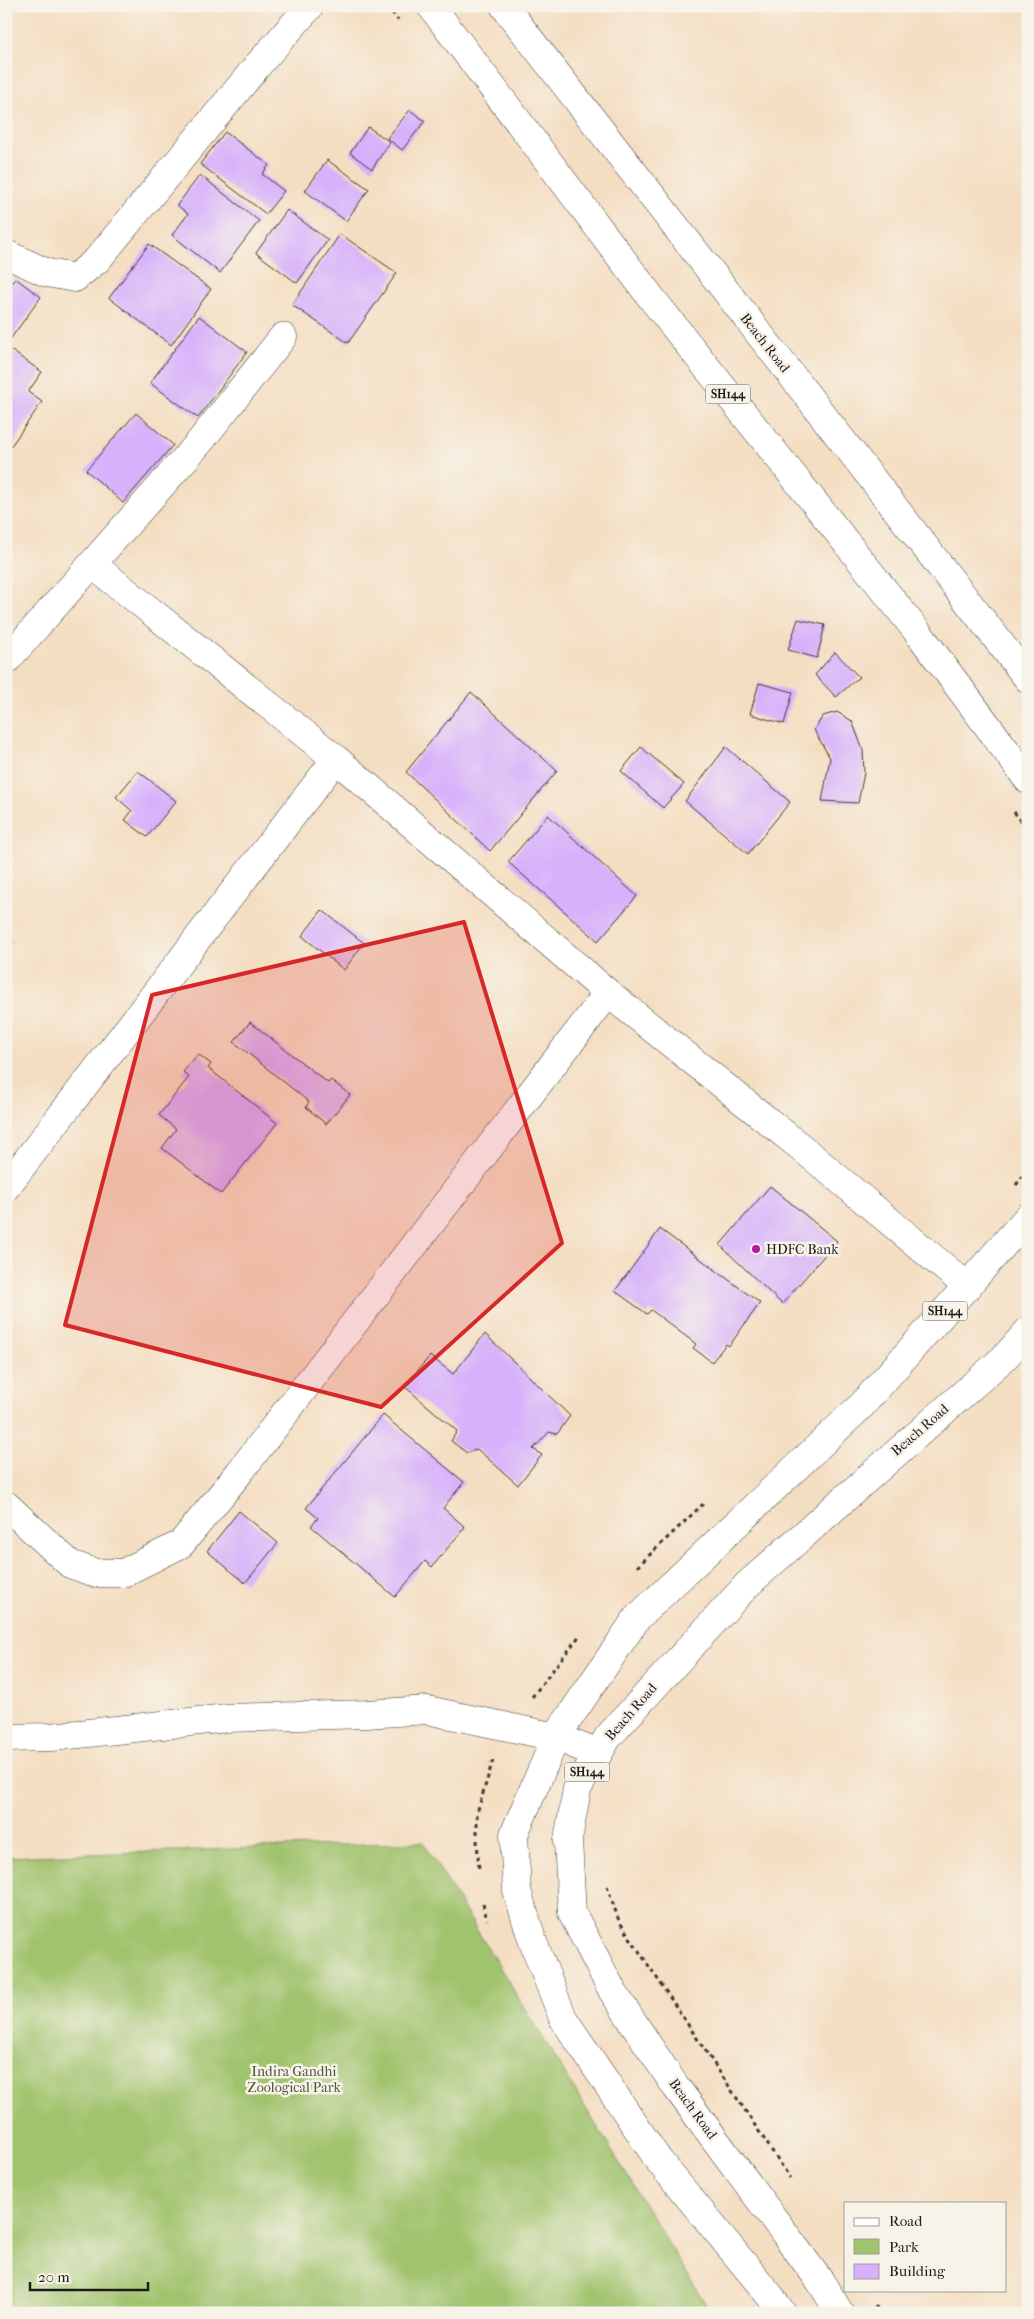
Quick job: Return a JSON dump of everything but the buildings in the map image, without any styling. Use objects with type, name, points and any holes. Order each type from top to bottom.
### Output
[{"type":"main road","points":[[6,254],[47,273],[75,278],[90,266],[310,6]]},
{"type":"main road","name":"SH144","points":[[431,6],[653,300],[913,627],[1028,780]]},
{"type":"main road","name":"Beach Road","points":[[504,6],[1028,679]]},
{"type":"main road","points":[[6,662],[198,444],[283,337]]},
{"type":"main road","points":[[93,565],[336,758],[608,993],[803,1149],[968,1287]]},
{"type":"main road","points":[[6,1187],[336,758]]},
{"type":"main road","points":[[6,1506],[70,1564],[95,1573],[123,1573],[181,1544],[233,1481],[608,993]]},
{"type":"main road","name":"SH144","points":[[782,2313],[771,2296],[660,2161],[562,2018],[516,1891],[514,1834],[556,1737],[636,1618],[862,1405],[1028,1217]]},
{"type":"main road","name":"Beach Road","points":[[840,2313],[820,2282],[671,2079],[613,1992],[572,1913],[568,1840],[577,1789],[614,1730],[748,1584],[1004,1357],[1028,1331]]},
{"type":"main road","points":[[6,1738],[51,1737],[227,1718],[367,1714],[426,1710],[556,1737],[598,1754]]},
{"type":"path","points":[[606,1884],[619,1922],[792,2182]]},
{"type":"highlighted area","points":[[464,922],[562,1243],[381,1407],[65,1325],[152,995]]},
{"type":"green space","name":"Indira Gandhi Zoological Park","points":[[423,1842],[711,2313],[6,2313],[6,1857]]},
{"type":"place","name":"HDFC Bank","points":[[756,1249]]}]
